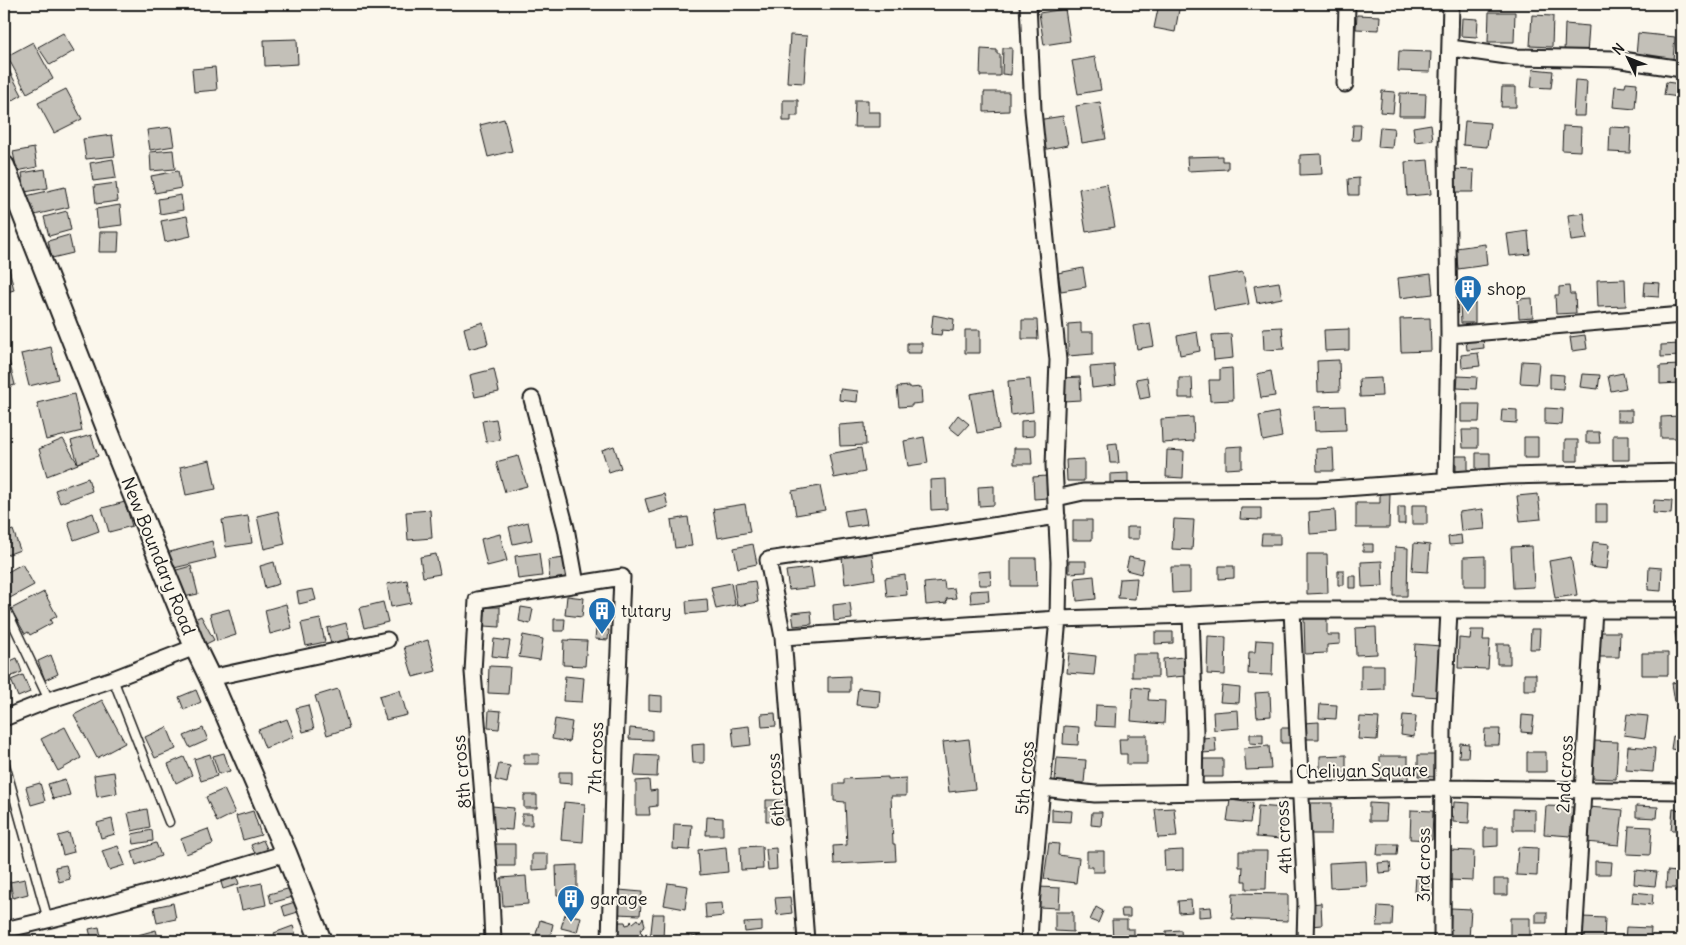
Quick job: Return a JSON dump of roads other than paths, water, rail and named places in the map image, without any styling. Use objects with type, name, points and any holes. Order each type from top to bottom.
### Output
[{"type":"main road","name":"New Boundary Road","points":[[4,166],[115,450],[195,647],[286,853],[321,941]]},
{"type":"street","name":"5th cross","points":[[1028,4],[1033,110],[1058,360],[1054,465],[1059,562],[1058,619],[1029,941]]},
{"type":"street","points":[[1345,84],[1347,4]]},
{"type":"street","points":[[1446,480],[1449,335],[1447,147],[1451,4]]},
{"type":"street","points":[[1451,48],[1514,57],[1615,59],[1682,69]]},
{"type":"street","points":[[1449,335],[1682,316]]},
{"type":"street","points":[[532,399],[566,528],[576,584]]},
{"type":"street","points":[[1056,498],[1083,492],[1318,490],[1507,476],[1682,472]]},
{"type":"street","name":"6th cross","points":[[806,941],[783,637],[768,560],[1057,516]]},
{"type":"street","name":"7th cross","points":[[576,584],[622,576],[610,941]]},
{"type":"street","name":"8th cross","points":[[493,941],[473,672],[477,600],[576,584]]},
{"type":"street","name":"2nd cross","points":[[1574,941],[1594,609]]},
{"type":"street","points":[[783,637],[1058,619],[1292,610],[1682,610]]},
{"type":"street","name":"4th cross","points":[[1292,610],[1306,903],[1306,941]]},
{"type":"street","name":"3rd cross","points":[[1442,941],[1442,788],[1449,611]]},
{"type":"street","points":[[1191,615],[1195,732],[1194,792]]},
{"type":"street","points":[[210,678],[387,640]]},
{"type":"street","points":[[4,718],[195,647]]},
{"type":"street","name":"Cheliyan Square","points":[[1043,788],[1095,794],[1442,788],[1682,790]]},
{"type":"street","points":[[4,930],[188,883],[286,853]]},
{"type":"lane","points":[[4,605],[50,700]]},
{"type":"lane","points":[[113,679],[169,822]]},
{"type":"lane","points":[[4,761],[48,920]]},
{"type":"place","name":"shop","points":[[1468,313]]},
{"type":"place","name":"tutary","points":[[602,635]]},
{"type":"place","name":"garage","points":[[571,923]]}]
